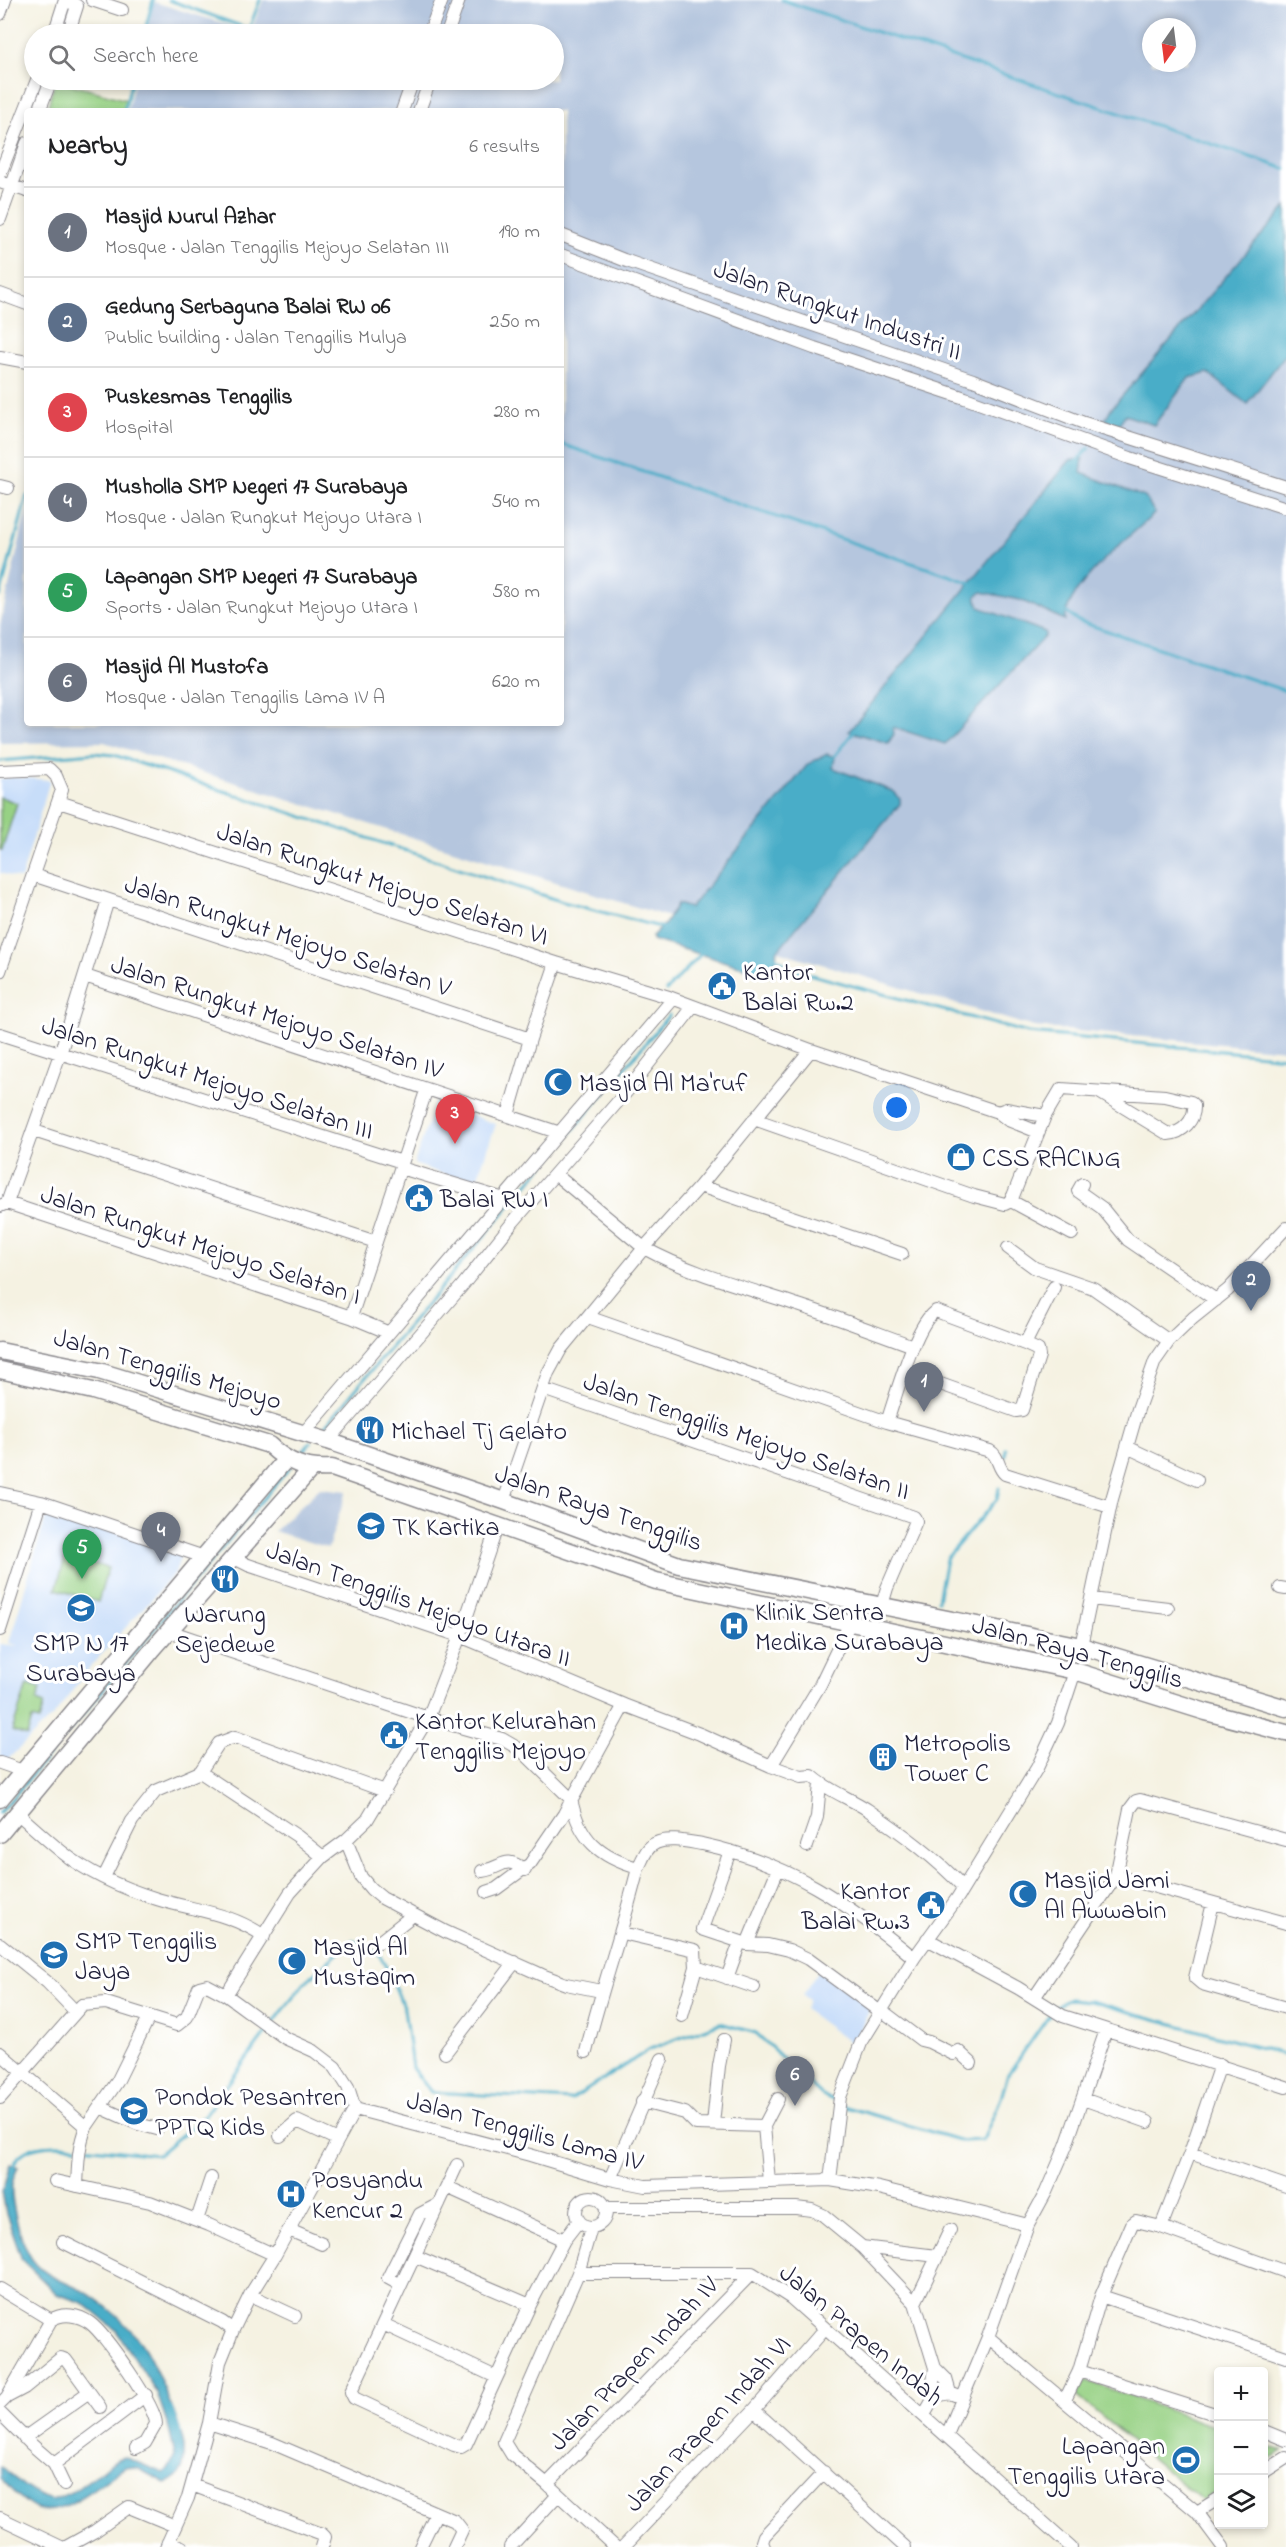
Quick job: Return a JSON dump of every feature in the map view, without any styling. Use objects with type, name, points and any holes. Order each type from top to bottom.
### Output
[{"type":"main road","name":"Jalan Tenggilis Mejoyo","points":[[0,1351],[78,1366],[137,1382],[315,1437]]},
{"type":"main road","name":"Jalan Tenggilis Mejoyo","points":[[0,1370],[130,1402],[269,1445],[298,1464]]},
{"type":"main road","points":[[130,1402],[137,1382]]},
{"type":"main road","name":"Jalan Raya Tenggilis","points":[[315,1437],[504,1501],[679,1565],[1081,1646],[1137,1665],[1286,1708]]},
{"type":"main road","name":"Jalan Raya Tenggilis","points":[[298,1464],[332,1468],[670,1584],[1074,1671],[1152,1696],[1286,1733]]},
{"type":"main road","points":[[0,1834],[144,1645],[204,1557],[298,1464]]},
{"type":"main road","points":[[0,1799],[23,1771],[144,1645],[170,1631],[232,1557],[298,1464]]},
{"type":"main road","points":[[395,1489],[404,1467]]},
{"type":"main road","points":[[590,1556],[598,1535]]},
{"type":"main road","points":[[1251,1724],[1259,1701]]},
{"type":"street","points":[[0,14],[5,0]]},
{"type":"street","points":[[92,0],[122,10]]},
{"type":"street","points":[[433,24],[442,0]]},
{"type":"street","points":[[451,24],[459,0]]},
{"type":"street","points":[[59,24],[72,1],[77,9],[72,24]]},
{"type":"street","points":[[28,108],[34,90]]},
{"type":"street","points":[[40,108],[47,90]]},
{"type":"street","points":[[403,108],[409,90]]},
{"type":"street","points":[[420,108],[426,90]]},
{"type":"street","points":[[0,219],[4,181],[24,120]]},
{"type":"street","points":[[4,181],[24,147]]},
{"type":"street","points":[[4,181],[24,190]]},
{"type":"street","name":"Jalan Rungkut Industri II","points":[[564,236],[973,380],[1097,427],[1286,487]]},
{"type":"street","name":"Jalan Rungkut Industri II","points":[[564,256],[814,348],[965,398],[1130,458],[1286,508]]},
{"type":"street","points":[[0,294],[24,303]]},
{"type":"street","points":[[814,348],[822,328]]},
{"type":"street","points":[[0,357],[24,361]]},
{"type":"street","points":[[1088,443],[1097,427]]},
{"type":"street","points":[[0,771],[44,769],[51,771],[61,786],[59,802],[0,971]]},
{"type":"street","name":"Jalan Rungkut Mejoyo Selatan VI","points":[[59,802],[673,999],[811,1050],[998,1112]]},
{"type":"street","name":"Jalan Rungkut Mejoyo Selatan V","points":[[33,875],[530,1039]]},
{"type":"street","points":[[4,1205],[34,1131],[108,900]]},
{"type":"street","points":[[508,1115],[530,1039],[556,963]]},
{"type":"street","name":"Jalan Rungkut Mejoyo Selatan IV","points":[[85,976],[426,1091],[557,1132]]},
{"type":"street","points":[[315,1437],[462,1286],[504,1215],[504,1198],[557,1132],[673,999]]},
{"type":"street","points":[[315,1437],[387,1332],[504,1215],[555,1174],[628,1090],[693,1007]]},
{"type":"street","name":"Jalan Rungkut Mejoyo Selatan III","points":[[0,1034],[504,1198]]},
{"type":"street","points":[[504,1501],[543,1389],[561,1349],[644,1248],[700,1186],[811,1050]]},
{"type":"street","points":[[754,1119],[1003,1204],[1011,1201],[1038,1132],[1060,1089],[1165,1096],[1184,1099],[1194,1105],[1194,1112],[1189,1123],[1182,1130],[1168,1134],[1099,1092]]},
{"type":"street","points":[[351,1317],[426,1091]]},
{"type":"street","points":[[1038,1132],[1008,1120],[998,1112],[1004,1109],[1045,1116]]},
{"type":"street","points":[[34,1131],[376,1242]]},
{"type":"street","points":[[555,1174],[644,1248],[721,1281],[805,1307],[913,1346]]},
{"type":"street","points":[[1082,1184],[1078,1191],[1102,1209],[1127,1239],[1216,1300]]},
{"type":"street","points":[[700,1186],[902,1254]]},
{"type":"street","points":[[1011,1201],[1072,1234]]},
{"type":"street","name":"Jalan Rungkut Mejoyo Selatan I","points":[[4,1205],[351,1317],[387,1332]]},
{"type":"street","points":[[1081,1646],[1110,1507],[1155,1361],[1169,1341],[1216,1300],[1286,1228]]},
{"type":"street","points":[[1008,1248],[1035,1268],[1093,1288],[1169,1341]]},
{"type":"street","points":[[1025,1344],[1054,1287]]},
{"type":"street","points":[[887,1422],[904,1371],[913,1346],[930,1314],[936,1311],[1025,1344],[1038,1350],[1040,1356],[1022,1410],[1016,1411],[904,1371]]},
{"type":"street","points":[[588,1317],[887,1422],[951,1442],[994,1452],[1005,1474],[1110,1507]]},
{"type":"street","name":"Jalan Tenggilis Mejoyo Selatan II","points":[[543,1389],[914,1517],[916,1521],[882,1605]]},
{"type":"street","points":[[1127,1447],[1197,1480]]},
{"type":"street","points":[[0,1493],[41,1502],[204,1557]]},
{"type":"street","points":[[0,1630],[5,1598],[41,1502]]},
{"type":"street","points":[[226,1995],[290,1893],[323,1857],[367,1820],[428,1718],[460,1636],[498,1524]]},
{"type":"street","name":"Jalan Tenggilis Mejoyo Utara II","points":[[232,1557],[248,1565],[460,1636],[624,1705],[700,1734],[771,1766],[801,1777],[811,1776],[867,1809],[929,1853],[963,1887]]},
{"type":"street","points":[[1091,1599],[1168,1608]]},
{"type":"street","points":[[771,1766],[820,1685],[850,1623]]},
{"type":"street","points":[[170,1631],[428,1718],[502,1739],[521,1750],[571,1799],[575,1820],[587,1839],[604,1854],[638,1868]]},
{"type":"street","points":[[830,2181],[840,2097],[861,2043],[914,1958],[963,1887],[1037,1768],[1058,1724],[1074,1671]]},
{"type":"street","points":[[487,1892],[496,1889],[525,1870],[564,1814],[624,1705]]},
{"type":"street","points":[[104,1877],[132,1821],[156,1791],[200,1772],[219,1743],[235,1737],[385,1791]]},
{"type":"street","points":[[0,1763],[23,1771]]},
{"type":"street","points":[[200,1772],[297,1836],[323,1857]]},
{"type":"street","points":[[807,1846],[817,1817],[820,1783]]},
{"type":"street","points":[[1034,1998],[1116,1876],[1133,1803],[1140,1800],[1286,1840]]},
{"type":"street","points":[[17,1813],[64,1854],[104,1877],[155,1898],[224,1915],[245,1923],[264,1936]]},
{"type":"street","points":[[346,1840],[361,1876],[371,1890],[413,1915],[566,1984],[601,1991]]},
{"type":"street","points":[[586,2052],[601,1991],[622,1933],[638,1868],[648,1849],[664,1840],[694,1843],[730,1851],[778,1869],[836,1897],[874,1924],[914,1958]]},
{"type":"street","points":[[730,1851],[701,1929],[743,1943],[778,1947],[808,1959],[921,2040],[953,2054],[957,2051],[971,2063]]},
{"type":"street","points":[[482,1871],[507,1861],[525,1870]]},
{"type":"street","points":[[727,1978],[778,1869]]},
{"type":"street","points":[[1116,1876],[1286,1923]]},
{"type":"street","points":[[1214,1903],[1195,1978],[1202,1984],[1286,2008]]},
{"type":"street","points":[[379,1942],[413,1915]]},
{"type":"street","points":[[622,1933],[694,1950],[696,1967],[682,2016]]},
{"type":"street","points":[[927,1939],[1052,2010],[1106,2030],[1286,2087]]},
{"type":"street","points":[[0,1944],[47,1982],[75,2011]]},
{"type":"street","points":[[445,2053],[515,1962]]},
{"type":"street","points":[[696,1967],[754,1987]]},
{"type":"street","points":[[0,2098],[82,2005],[106,2002],[174,2025],[184,2021],[194,1995],[203,1985],[212,1986],[285,2038],[314,2051],[335,2067],[348,2087],[355,2109],[275,2255],[250,2295],[220,2362],[209,2423],[192,2485],[167,2544],[182,2547]]},
{"type":"street","points":[[77,2186],[78,2157],[84,2132],[117,2082],[149,2018]]},
{"type":"street","points":[[947,2435],[956,2395],[988,2337],[1028,2225],[1054,2174],[1083,2099],[1106,2030]]},
{"type":"street","points":[[713,2124],[724,2040]]},
{"type":"street","points":[[0,2053],[23,2071],[84,2132]]},
{"type":"street","points":[[610,2179],[662,2059]]},
{"type":"street","points":[[1161,2227],[1190,2153],[1220,2065]]},
{"type":"street","points":[[769,2182],[764,2126],[778,2099]]},
{"type":"street","points":[[1083,2099],[1148,2122]]},
{"type":"street","points":[[642,2102],[685,2113],[696,2124],[764,2126]]},
{"type":"street","points":[[100,2107],[138,2124],[158,2129]]},
{"type":"street","name":"Jalan Tenggilis Lama IV","points":[[355,2109],[530,2155],[610,2179],[645,2186],[830,2181],[879,2188],[1028,2225]]},
{"type":"street","points":[[280,2136],[297,2121],[338,2140]]},
{"type":"street","points":[[1190,2153],[1286,2186]]},
{"type":"street","points":[[457,2165],[351,2392],[352,2397],[454,2445],[466,2445],[530,2305],[564,2240],[578,2222],[576,2209],[584,2199],[597,2198],[606,2208],[601,2224],[591,2228],[578,2222]]},
{"type":"street","points":[[197,2220],[211,2178]]},
{"type":"street","points":[[55,2181],[150,2202],[275,2255]]},
{"type":"street","points":[[447,2187],[564,2240]]},
{"type":"street","points":[[401,2285],[388,2278],[420,2214],[439,2204]]},
{"type":"street","points":[[606,2208],[812,2210],[823,2215],[862,2247],[915,2303],[935,2368],[933,2383],[935,2396],[924,2415]]},
{"type":"street","points":[[1065,2400],[1079,2371],[1101,2296],[1132,2224],[1136,2221],[1161,2227],[1286,2272]]},
{"type":"street","points":[[578,2273],[591,2228]]},
{"type":"street","points":[[289,2230],[322,2244]]},
{"type":"street","points":[[915,2303],[950,2230]]},
{"type":"street","points":[[63,2242],[222,2322],[233,2330]]},
{"type":"street","points":[[862,2247],[937,2256]]},
{"type":"street","points":[[415,2256],[530,2305]]},
{"type":"street","name":"Jalan Prapen Indah","points":[[578,2273],[752,2273],[791,2298],[824,2330],[947,2435],[1071,2547]]},
{"type":"street","name":"Jalan Prapen Indah IV","points":[[578,2273],[504,2442],[512,2455],[615,2547]]},
{"type":"street","name":"Jalan Prapen Indah IV","points":[[547,2484],[752,2273]]},
{"type":"street","points":[[0,2289],[51,2320]]},
{"type":"street","points":[[250,2295],[295,2316]]},
{"type":"street","points":[[1101,2296],[1286,2357]]},
{"type":"street","points":[[3,2401],[51,2320],[58,2316],[72,2316],[93,2325],[146,2395],[154,2412],[156,2424],[145,2443],[136,2448]]},
{"type":"street","points":[[383,2324],[496,2377]]},
{"type":"street","name":"Jalan Prapen Indah VI","points":[[623,2547],[754,2410],[824,2330]]},
{"type":"street","points":[[988,2337],[1197,2512],[1223,2547]]},
{"type":"street","points":[[3,2401],[24,2388],[61,2358],[66,2361],[100,2407]]},
{"type":"street","points":[[935,2368],[946,2379],[956,2395]]},
{"type":"street","points":[[1079,2371],[1214,2414]]},
{"type":"street","points":[[24,2438],[89,2392]]},
{"type":"street","points":[[54,2464],[146,2395]]},
{"type":"street","points":[[935,2396],[956,2395]]},
{"type":"street","points":[[754,2410],[905,2547]]},
{"type":"street","points":[[0,2413],[54,2464],[64,2485]]},
{"type":"street","points":[[209,2423],[272,2443],[459,2525],[462,2530],[454,2547]]},
{"type":"street","points":[[1268,2433],[1286,2440]]},
{"type":"street","points":[[1268,2469],[1286,2458]]},
{"type":"street","points":[[764,2547],[762,2542],[764,2536],[824,2472]]},
{"type":"street","points":[[192,2485],[322,2534],[326,2538],[322,2547]]},
{"type":"street","points":[[510,2547],[557,2496]]},
{"type":"street","points":[[1197,2512],[1214,2501]]},
{"type":"street","points":[[66,2547],[95,2531],[128,2507],[175,2526]]},
{"type":"street","points":[[420,2547],[436,2514]]},
{"type":"street","points":[[0,2518],[61,2547]]},
{"type":"shaded area","points":[[263,0],[1286,0],[1286,1050],[1034,1027],[801,958],[104,742],[0,743],[0,625],[24,522],[24,726],[564,726],[564,108],[128,108],[132,90],[564,90],[564,24],[254,24]]},
{"type":"shaded area","points":[[154,2],[225,24],[148,24]]},
{"type":"shaded area","points":[[13,777],[50,780],[21,879],[0,873],[0,779]]},
{"type":"shaded area","points":[[435,1102],[496,1124],[475,1185],[414,1164]]},
{"type":"shaded area","points":[[320,1488],[347,1491],[328,1548],[274,1531]]},
{"type":"shaded area","name":"SMP N 17 Surabaya","points":[[47,1513],[100,1526],[182,1552],[175,1573],[90,1667],[55,1714],[7,1760],[0,1757],[0,1644],[19,1646],[9,1643]]},
{"type":"shaded area","points":[[819,1970],[871,2007],[853,2045],[804,2009],[809,2000],[802,1995]]},
{"type":"green space","points":[[52,90],[91,90],[127,100],[125,108],[48,108]]},
{"type":"green space","points":[[0,797],[17,803],[2,850],[0,850]]},
{"type":"green space","points":[[66,1555],[108,1568],[98,1602],[56,1589]]},
{"type":"green space","points":[[27,1685],[41,1689],[37,1701],[44,1704],[39,1721],[32,1719],[27,1736],[12,1731]]},
{"type":"green space","name":"Lapangan Tenggilis Utara","points":[[1085,2380],[1214,2427],[1214,2494],[1203,2501],[1077,2396]]},
{"type":"green space","points":[[1268,2446],[1282,2451],[1268,2460]]},
{"type":"water","points":[[1286,207],[1286,354],[1247,404],[1208,373],[1189,378],[1154,425],[1125,415],[1119,424],[1105,420],[1110,410]]},
{"type":"water","points":[[1083,459],[1081,473],[1145,497],[1155,513],[1088,577],[1068,606],[1065,620],[1020,600],[982,592],[976,596],[979,607],[1045,632],[1045,636],[945,744],[893,727],[894,734],[888,743],[849,731],[1070,460]]},
{"type":"water","points":[[827,754],[835,757],[833,768],[892,791],[900,799],[900,804],[777,951],[773,976],[652,940],[652,936],[665,924],[677,904],[690,908],[808,764]]},
{"type":"water","points":[[10,2164],[18,2167],[12,2184],[13,2200],[16,2219],[29,2254],[49,2275],[84,2291],[112,2312],[125,2324],[146,2351],[167,2395],[183,2439],[182,2470],[171,2481],[165,2483],[139,2469],[125,2467],[72,2503],[49,2511],[39,2510],[29,2505],[0,2478],[0,2466],[31,2491],[53,2500],[74,2491],[117,2459],[124,2457],[163,2473],[168,2470],[175,2456],[157,2393],[116,2330],[83,2303],[57,2294],[22,2260],[6,2214],[2,2191]]},
{"type":"waterway","points":[[147,24],[153,0]]},
{"type":"waterway","points":[[169,0],[235,24]]},
{"type":"waterway","points":[[251,24],[260,0]]},
{"type":"waterway","points":[[782,0],[1286,169]]},
{"type":"waterway","points":[[125,108],[129,90]]},
{"type":"waterway","points":[[564,445],[974,584]]},
{"type":"waterway","points":[[1077,461],[1089,448]]},
{"type":"waterway","points":[[0,596],[24,507]]},
{"type":"waterway","points":[[1063,610],[1078,621],[1286,691]]},
{"type":"waterway","points":[[833,758],[855,730]]},
{"type":"waterway","points":[[0,761],[94,753],[114,755],[563,902],[664,928]]},
{"type":"waterway","points":[[666,991],[702,953]]},
{"type":"waterway","points":[[774,956],[794,970],[1028,1033],[1286,1057]]},
{"type":"waterway","points":[[320,1432],[669,1015]]},
{"type":"waterway","points":[[298,1458],[311,1442]]},
{"type":"waterway","points":[[1005,1456],[1006,1449]]},
{"type":"waterway","points":[[0,1813],[290,1467]]},
{"type":"waterway","points":[[938,1600],[946,1559],[997,1499],[999,1488]]},
{"type":"waterway","points":[[272,2025],[304,1983],[353,1940],[378,1953],[388,1969],[404,2009],[412,2068],[431,2092],[571,2100],[650,2049],[720,2023],[756,2033],[822,2095],[835,2101]]},
{"type":"waterway","points":[[1054,2007],[1070,1999],[1090,2001],[1286,2055]]},
{"type":"waterway","points":[[843,2106],[962,2141],[983,2140],[1001,2098],[1008,2074],[1051,2013]]},
{"type":"waterway","points":[[83,2147],[158,2155],[204,2116],[268,2030]]},
{"type":"waterway","points":[[13,2168],[23,2153],[30,2149],[49,2145],[77,2146]]},
{"type":"waterway","points":[[171,2408],[180,2432]]},
{"type":"place","name":"Kantor Balai Rw.2","points":[[722,986]]},
{"type":"place","name":"Masjid Al Ma'ruf","points":[[558,1082]]},
{"type":"place","name":"Puskesmas Tenggilis","points":[[455,1144]]},
{"type":"place","name":"CSS RACING","points":[[961,1157]]},
{"type":"place","name":"Balai RW I","points":[[419,1198]]},
{"type":"place","name":"Gedung Serbaguna Balai RW 06","points":[[1251,1311]]},
{"type":"place","name":"Masjid Nurul Azhar","points":[[924,1412]]},
{"type":"place","name":"Michael Tj Gelato","points":[[370,1430]]},
{"type":"place","name":"TK Kartika","points":[[371,1526]]},
{"type":"place","name":"Musholla SMP Negeri 17 Surabaya","points":[[161,1562]]},
{"type":"place","name":"Lapangan SMP Negeri 17 Surabaya","points":[[82,1579]]},
{"type":"place","name":"Warung Sejedewe","points":[[225,1579]]},
{"type":"place","name":"SMP N 17 Surabaya","points":[[81,1608]]},
{"type":"place","name":"Klinik Sentra Medika Surabaya","points":[[734,1626]]},
{"type":"place","name":"Kantor Kelurahan Tenggilis Mejoyo","points":[[394,1735]]},
{"type":"place","name":"Metropolis Tower C","points":[[883,1757]]},
{"type":"place","name":"Masjid Jami Al Awwabin","points":[[1023,1894]]},
{"type":"place","name":"Kantor Balai Rw.3","points":[[931,1905]]},
{"type":"place","name":"SMP Tenggilis Jaya","points":[[54,1955]]},
{"type":"place","name":"Masjid Al Mustaqim","points":[[292,1961]]},
{"type":"place","name":"Masjid Al Mustofa","points":[[795,2106]]},
{"type":"place","name":"Pondok Pesantren PPTQ Kids","points":[[134,2111]]},
{"type":"place","name":"Posyandu Kencur 2","points":[[291,2194]]},
{"type":"place","name":"Lapangan Tenggilis Utara","points":[[1186,2460]]}]
